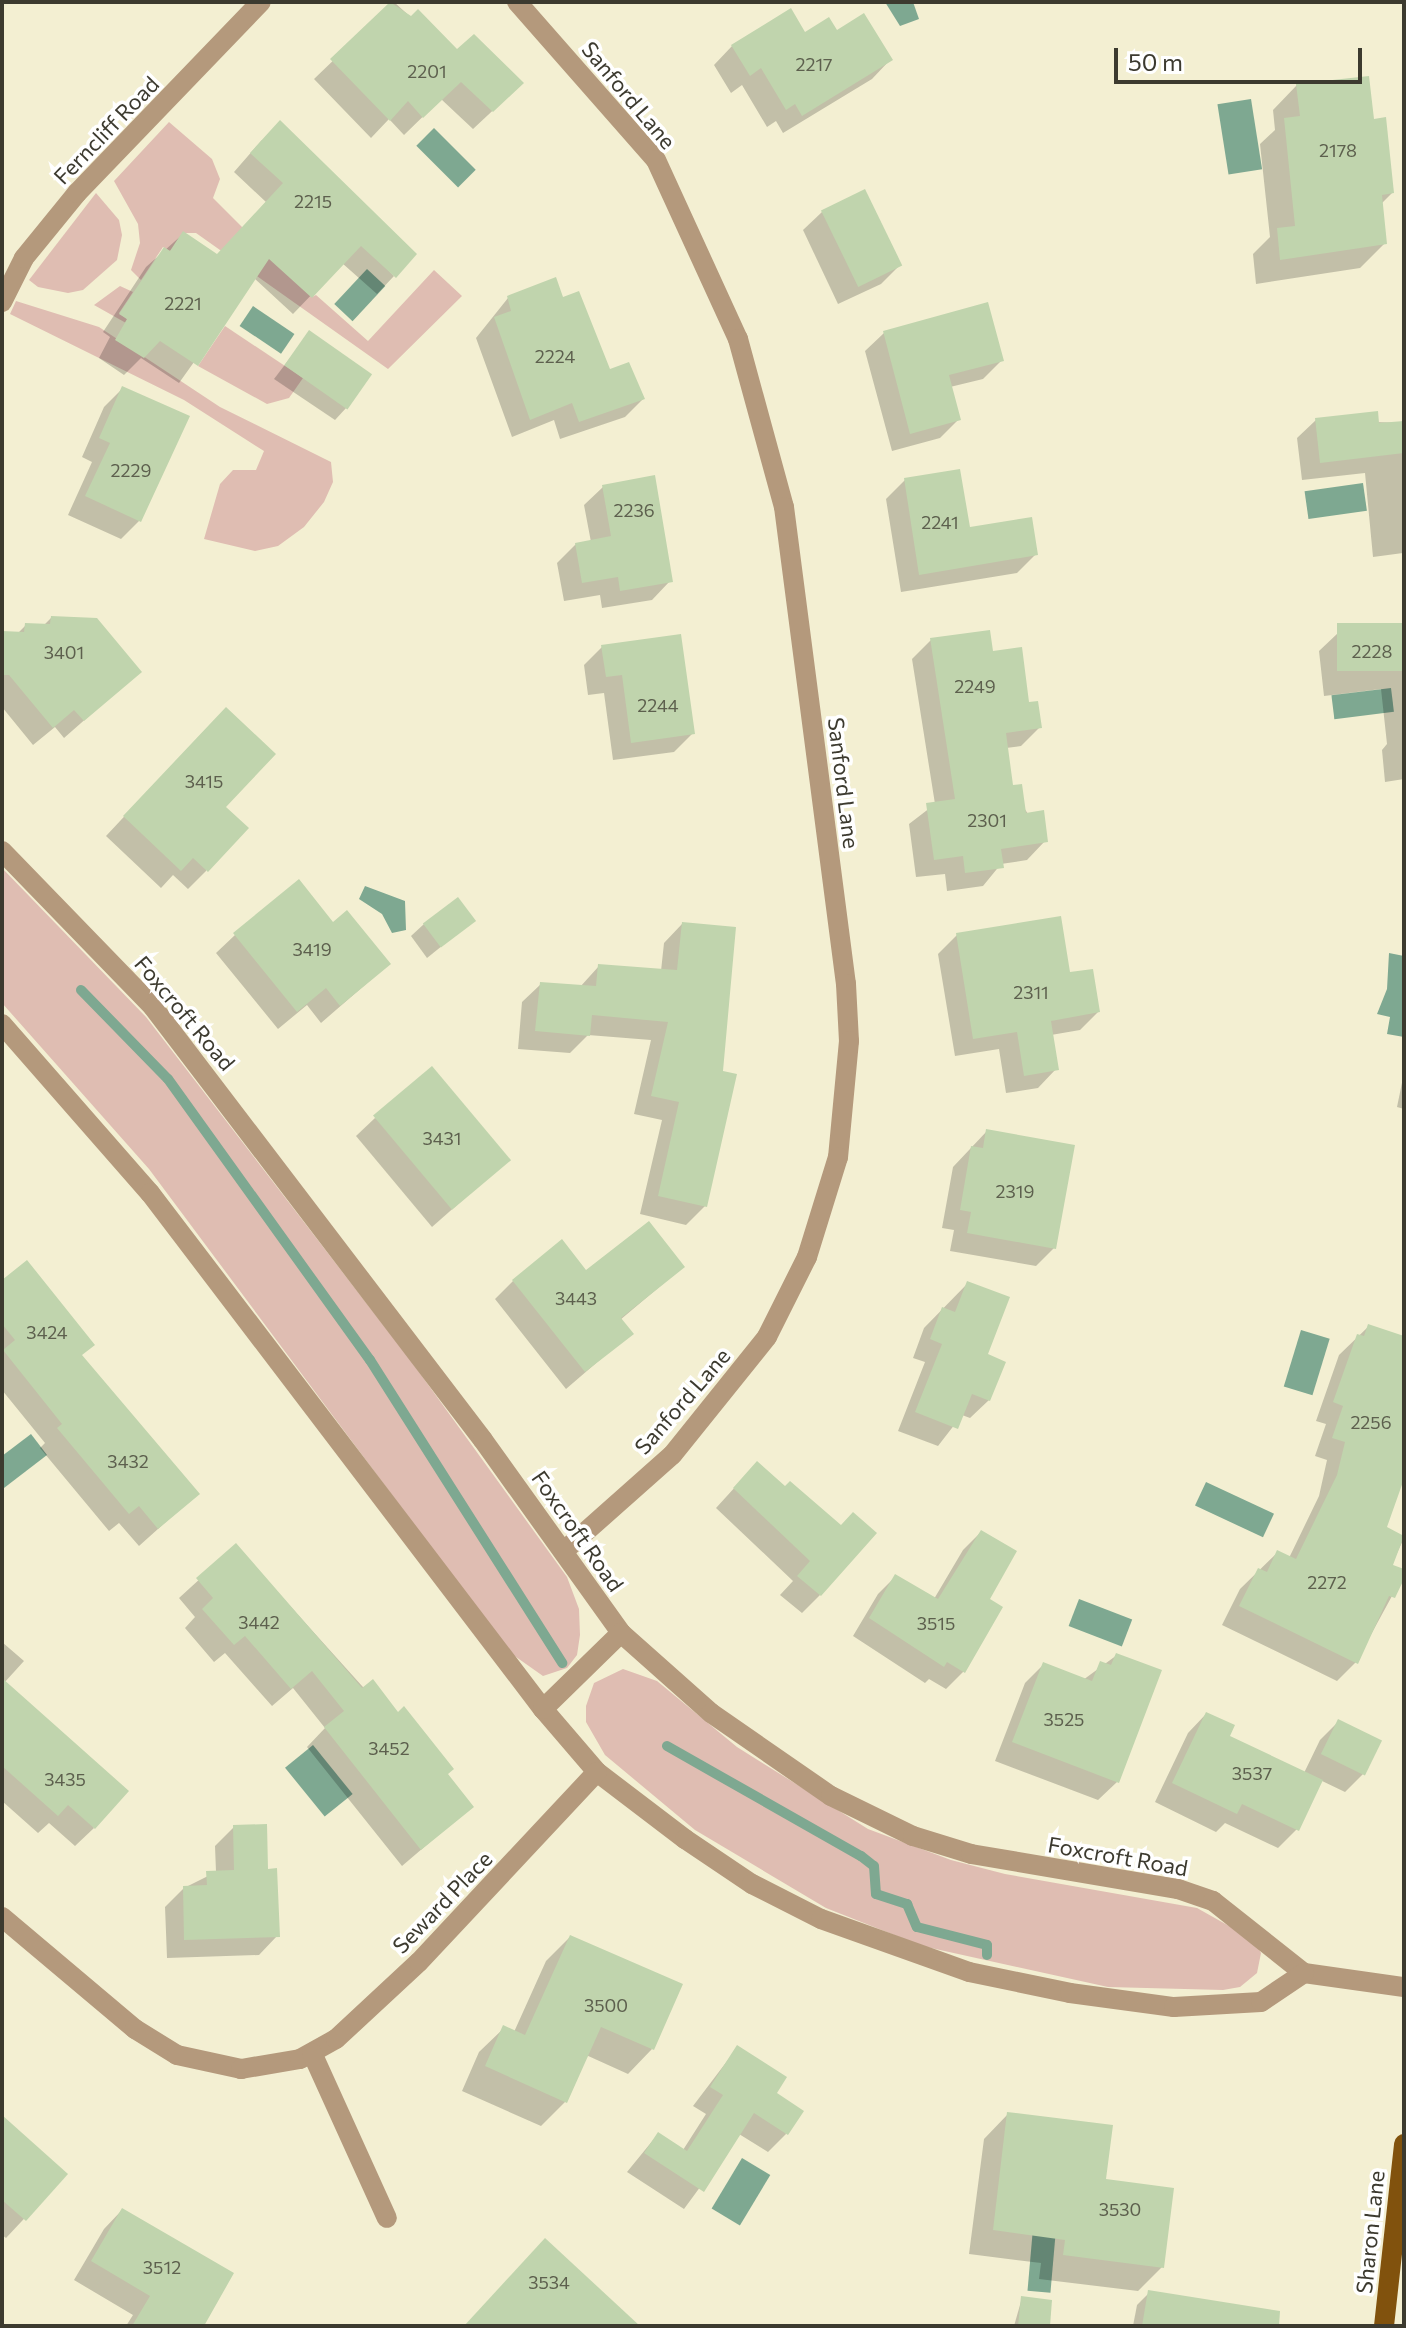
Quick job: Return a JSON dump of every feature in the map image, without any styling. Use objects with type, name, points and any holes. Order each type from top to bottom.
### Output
[{"type":"main road","name":"Sharon Lane","points":[[1384,2326],[1404,2144]]},
{"type":"street","name":"Ferncliff Road","points":[[2,302],[24,258],[77,193],[261,2]]},
{"type":"street","name":"Sanford Lane","points":[[517,2],[656,160],[697,241],[745,360],[784,507],[846,984],[849,1041],[838,1157],[807,1257],[767,1337],[672,1455],[564,1551]]},
{"type":"street","name":"Foxcroft Road","points":[[2,851],[153,1007],[564,1551],[621,1633],[711,1713],[831,1796],[913,1836],[971,1854],[1166,1886],[1213,1901],[1304,1973]]},
{"type":"street","points":[[2,1024],[150,1193],[543,1709],[597,1772],[752,1884],[821,1919],[969,1972],[1070,1993],[1174,2007],[1261,2002],[1304,1973],[1404,1987]]},
{"type":"street","points":[[543,1709],[621,1633]]},
{"type":"street","name":"Seward Place","points":[[2,1917],[135,2029],[177,2055],[241,2069],[312,2053],[336,2039],[419,1962],[597,1772]]},
{"type":"street","points":[[312,2053],[387,2218]]},
{"type":"shaded area","points":[[885,2],[913,2],[919,19],[900,26]]},
{"type":"shaded area","points":[[1251,99],[1262,169],[1229,174],[1217,104]]},
{"type":"shaded area","points":[[169,122],[212,159],[220,179],[213,198],[312,297],[316,295],[368,341],[434,270],[462,296],[388,369],[196,233],[185,233],[170,251],[163,247],[141,280],[131,270],[140,243],[138,224],[114,181]]},
{"type":"shaded area","points":[[434,128],[476,170],[458,187],[416,146]]},
{"type":"shaded area","points":[[96,193],[119,220],[122,235],[117,260],[83,290],[68,293],[38,287],[29,280]]},
{"type":"shaded area","points":[[367,269],[385,286],[353,321],[334,304]]},
{"type":"shaded area","points":[[120,286],[133,292],[119,313],[128,320],[126,323],[94,305]]},
{"type":"shaded area","points":[[16,301],[99,327],[220,407],[331,462],[333,482],[324,502],[304,527],[278,546],[255,551],[204,539],[220,484],[233,470],[256,470],[264,451],[184,400],[10,314]]},
{"type":"shaded area","points":[[253,306],[294,334],[281,354],[240,326]]},
{"type":"shaded area","points":[[225,326],[303,378],[289,398],[267,404],[198,366]]},
{"type":"shaded area","points":[[1363,483],[1367,511],[1308,519],[1305,491]]},
{"type":"shaded area","points":[[1391,688],[1394,712],[1334,719],[1331,695]]},
{"type":"shaded area","points":[[2,868],[146,1017],[411,1361],[567,1577],[579,1609],[580,1635],[577,1655],[567,1668],[543,1676],[509,1652],[149,1169],[2,1003]]},
{"type":"shaded area","points":[[365,886],[405,901],[406,930],[392,933],[382,914],[359,899]]},
{"type":"shaded area","points":[[1389,953],[1404,956],[1404,1037],[1387,1034],[1390,1017],[1377,1014],[1387,989]]},
{"type":"shaded area","points":[[1301,1330],[1330,1339],[1312,1395],[1284,1386]]},
{"type":"shaded area","points":[[31,1434],[47,1455],[4,1488],[2,1456]]},
{"type":"shaded area","points":[[1206,1482],[1274,1514],[1263,1537],[1195,1506]]},
{"type":"shaded area","points":[[1079,1599],[1132,1619],[1122,1647],[1069,1626]]},
{"type":"shaded area","points":[[623,1669],[657,1681],[737,1747],[868,1829],[951,1860],[1005,1874],[1197,1908],[1254,1940],[1261,1953],[1257,1973],[1240,1987],[1223,1990],[1108,1987],[922,1946],[826,1908],[695,1830],[605,1755],[586,1722],[586,1706],[594,1683]]},
{"type":"shaded area","points":[[313,1745],[353,1794],[325,1817],[285,1768]]},
{"type":"shaded area","points":[[742,2158],[770,2175],[740,2226],[712,2209]]},
{"type":"shaded area","points":[[1033,2228],[1056,2230],[1050,2293],[1028,2291]]},
{"type":"building","points":[[390,2],[411,16],[418,9],[457,49],[474,34],[524,83],[493,112],[461,82],[423,118],[408,101],[390,121],[330,59]]},
{"type":"building","points":[[791,8],[805,32],[829,17],[837,30],[864,13],[893,60],[802,116],[795,104],[786,110],[761,68],[750,76],[731,45]]},
{"type":"building","points":[[1369,76],[1374,119],[1386,117],[1394,193],[1382,195],[1387,244],[1280,260],[1277,228],[1295,226],[1284,118],[1300,116],[1296,84]]},
{"type":"building","points":[[280,120],[417,254],[396,278],[361,246],[312,298],[269,259],[198,366],[160,341],[144,358],[115,340],[127,319],[119,314],[164,247],[170,251],[183,231],[217,254],[283,183],[250,153]]},
{"type":"building","points":[[865,189],[902,265],[858,287],[821,210]]},
{"type":"building","points":[[556,277],[563,297],[579,291],[610,369],[629,362],[645,399],[579,422],[572,403],[530,420],[494,317],[511,311],[507,296]]},
{"type":"building","points":[[988,302],[1004,361],[949,375],[961,420],[910,434],[883,331]]},
{"type":"building","points":[[309,330],[372,374],[347,409],[284,365]]},
{"type":"building","points":[[122,386],[190,416],[141,522],[85,496],[110,443],[99,438]]},
{"type":"building","points":[[1378,411],[1379,423],[1404,421],[1404,453],[1320,463],[1315,418]]},
{"type":"building","points":[[960,469],[970,527],[1032,517],[1038,555],[919,575],[904,478]]},
{"type":"building","points":[[655,475],[673,582],[620,591],[618,577],[582,583],[575,543],[611,536],[602,485]]},
{"type":"building","points":[[51,616],[97,618],[142,672],[84,721],[74,710],[53,728],[9,675],[2,675],[2,631],[24,632],[25,623],[50,624]]},
{"type":"building","points":[[1337,623],[1404,623],[1404,671],[1337,671]]},
{"type":"building","points":[[990,630],[993,651],[1022,647],[1029,702],[1038,701],[1042,728],[1006,733],[1013,785],[1022,784],[1026,813],[1044,810],[1048,842],[1001,849],[1004,868],[965,873],[963,856],[934,860],[926,803],[955,799],[930,638]]},
{"type":"building","points":[[681,634],[695,734],[631,743],[622,675],[606,677],[601,645]]},
{"type":"building","points":[[226,707],[276,754],[226,807],[249,828],[208,872],[193,858],[181,871],[123,816]]},
{"type":"building","points":[[299,879],[333,922],[347,910],[391,964],[340,1006],[326,988],[297,1012],[233,933]]},
{"type":"building","points":[[458,897],[476,921],[441,947],[423,923]]},
{"type":"building","points":[[1061,916],[1070,972],[1093,969],[1100,1012],[1051,1021],[1059,1070],[1024,1076],[1017,1032],[973,1039],[956,933]]},
{"type":"building","points":[[682,922],[736,927],[723,1071],[737,1074],[707,1207],[658,1196],[679,1102],[651,1096],[668,1022],[592,1015],[590,1036],[535,1031],[540,982],[596,986],[598,964],[677,970]]},
{"type":"building","points":[[432,1066],[511,1160],[452,1210],[373,1115]]},
{"type":"building","points":[[986,1129],[1075,1145],[1056,1249],[967,1233],[971,1212],[960,1210],[971,1146],[983,1148]]},
{"type":"building","points":[[649,1221],[685,1267],[621,1318],[634,1334],[585,1372],[512,1280],[562,1239],[586,1270]]},
{"type":"building","points":[[27,1260],[95,1345],[82,1355],[200,1494],[158,1529],[139,1506],[129,1514],[57,1428],[62,1424],[3,1350],[15,1340],[2,1324],[2,1280]]},
{"type":"building","points":[[967,1281],[1010,1297],[988,1354],[1006,1362],[990,1401],[972,1394],[958,1429],[915,1412],[942,1344],[930,1339],[942,1307],[955,1312]]},
{"type":"building","points":[[1368,1324],[1404,1336],[1404,1479],[1387,1527],[1404,1536],[1393,1565],[1404,1569],[1404,1579],[1395,1598],[1389,1596],[1358,1664],[1239,1606],[1258,1568],[1267,1572],[1277,1550],[1296,1559],[1337,1475],[1345,1442],[1332,1438],[1343,1406],[1333,1402],[1357,1334],[1364,1336]]},
{"type":"building","points":[[757,1461],[785,1486],[790,1481],[841,1525],[853,1512],[877,1533],[821,1596],[797,1576],[810,1561],[733,1488]]},
{"type":"building","points":[[981,1530],[1017,1551],[990,1599],[1003,1607],[965,1673],[947,1662],[944,1667],[869,1618],[895,1574],[938,1599]]},
{"type":"building","points":[[236,1543],[362,1688],[373,1679],[398,1712],[404,1706],[454,1769],[448,1774],[474,1807],[421,1850],[324,1727],[344,1711],[312,1671],[291,1689],[245,1636],[234,1645],[202,1609],[213,1598],[196,1578]]},
{"type":"building","points":[[1116,1653],[1162,1670],[1119,1783],[1012,1742],[1043,1662],[1092,1681],[1100,1661],[1111,1665]]},
{"type":"building","points":[[2,1678],[129,1791],[95,1829],[68,1805],[58,1816],[2,1766]]},
{"type":"building","points":[[1206,1712],[1235,1725],[1230,1736],[1323,1780],[1299,1831],[1242,1804],[1237,1814],[1172,1783]]},
{"type":"building","points":[[1338,1719],[1382,1740],[1365,1776],[1321,1754]]},
{"type":"building","points":[[267,1824],[268,1869],[277,1868],[280,1937],[184,1940],[183,1886],[207,1885],[206,1871],[234,1870],[233,1825]]},
{"type":"building","points":[[570,1935],[683,1984],[654,2050],[601,2027],[567,2103],[485,2066],[503,2025],[525,2035]]},
{"type":"building","points":[[737,2045],[787,2077],[777,2093],[804,2111],[788,2135],[754,2113],[704,2192],[644,2153],[658,2132],[687,2151],[723,2095],[710,2087]]},
{"type":"building","points":[[1007,2112],[1113,2125],[1106,2179],[1174,2188],[1164,2268],[1063,2255],[1065,2240],[993,2230]]},
{"type":"building","points":[[2,2115],[68,2174],[26,2221],[2,2200]]},
{"type":"building","points":[[122,2208],[234,2273],[204,2326],[132,2326],[150,2296],[91,2261]]},
{"type":"building","points":[[545,2238],[640,2326],[464,2326]]},
{"type":"building","points":[[1148,2290],[1280,2311],[1279,2326],[1142,2326]]},
{"type":"building","points":[[1021,2296],[1052,2300],[1050,2326],[1018,2326]]},
{"type":"waterway","points":[[81,990],[168,1079],[370,1360],[562,1663]]},
{"type":"waterway","points":[[667,1746],[861,1856],[874,1866],[876,1894],[907,1904],[917,1927],[987,1945],[987,1955]]}]
